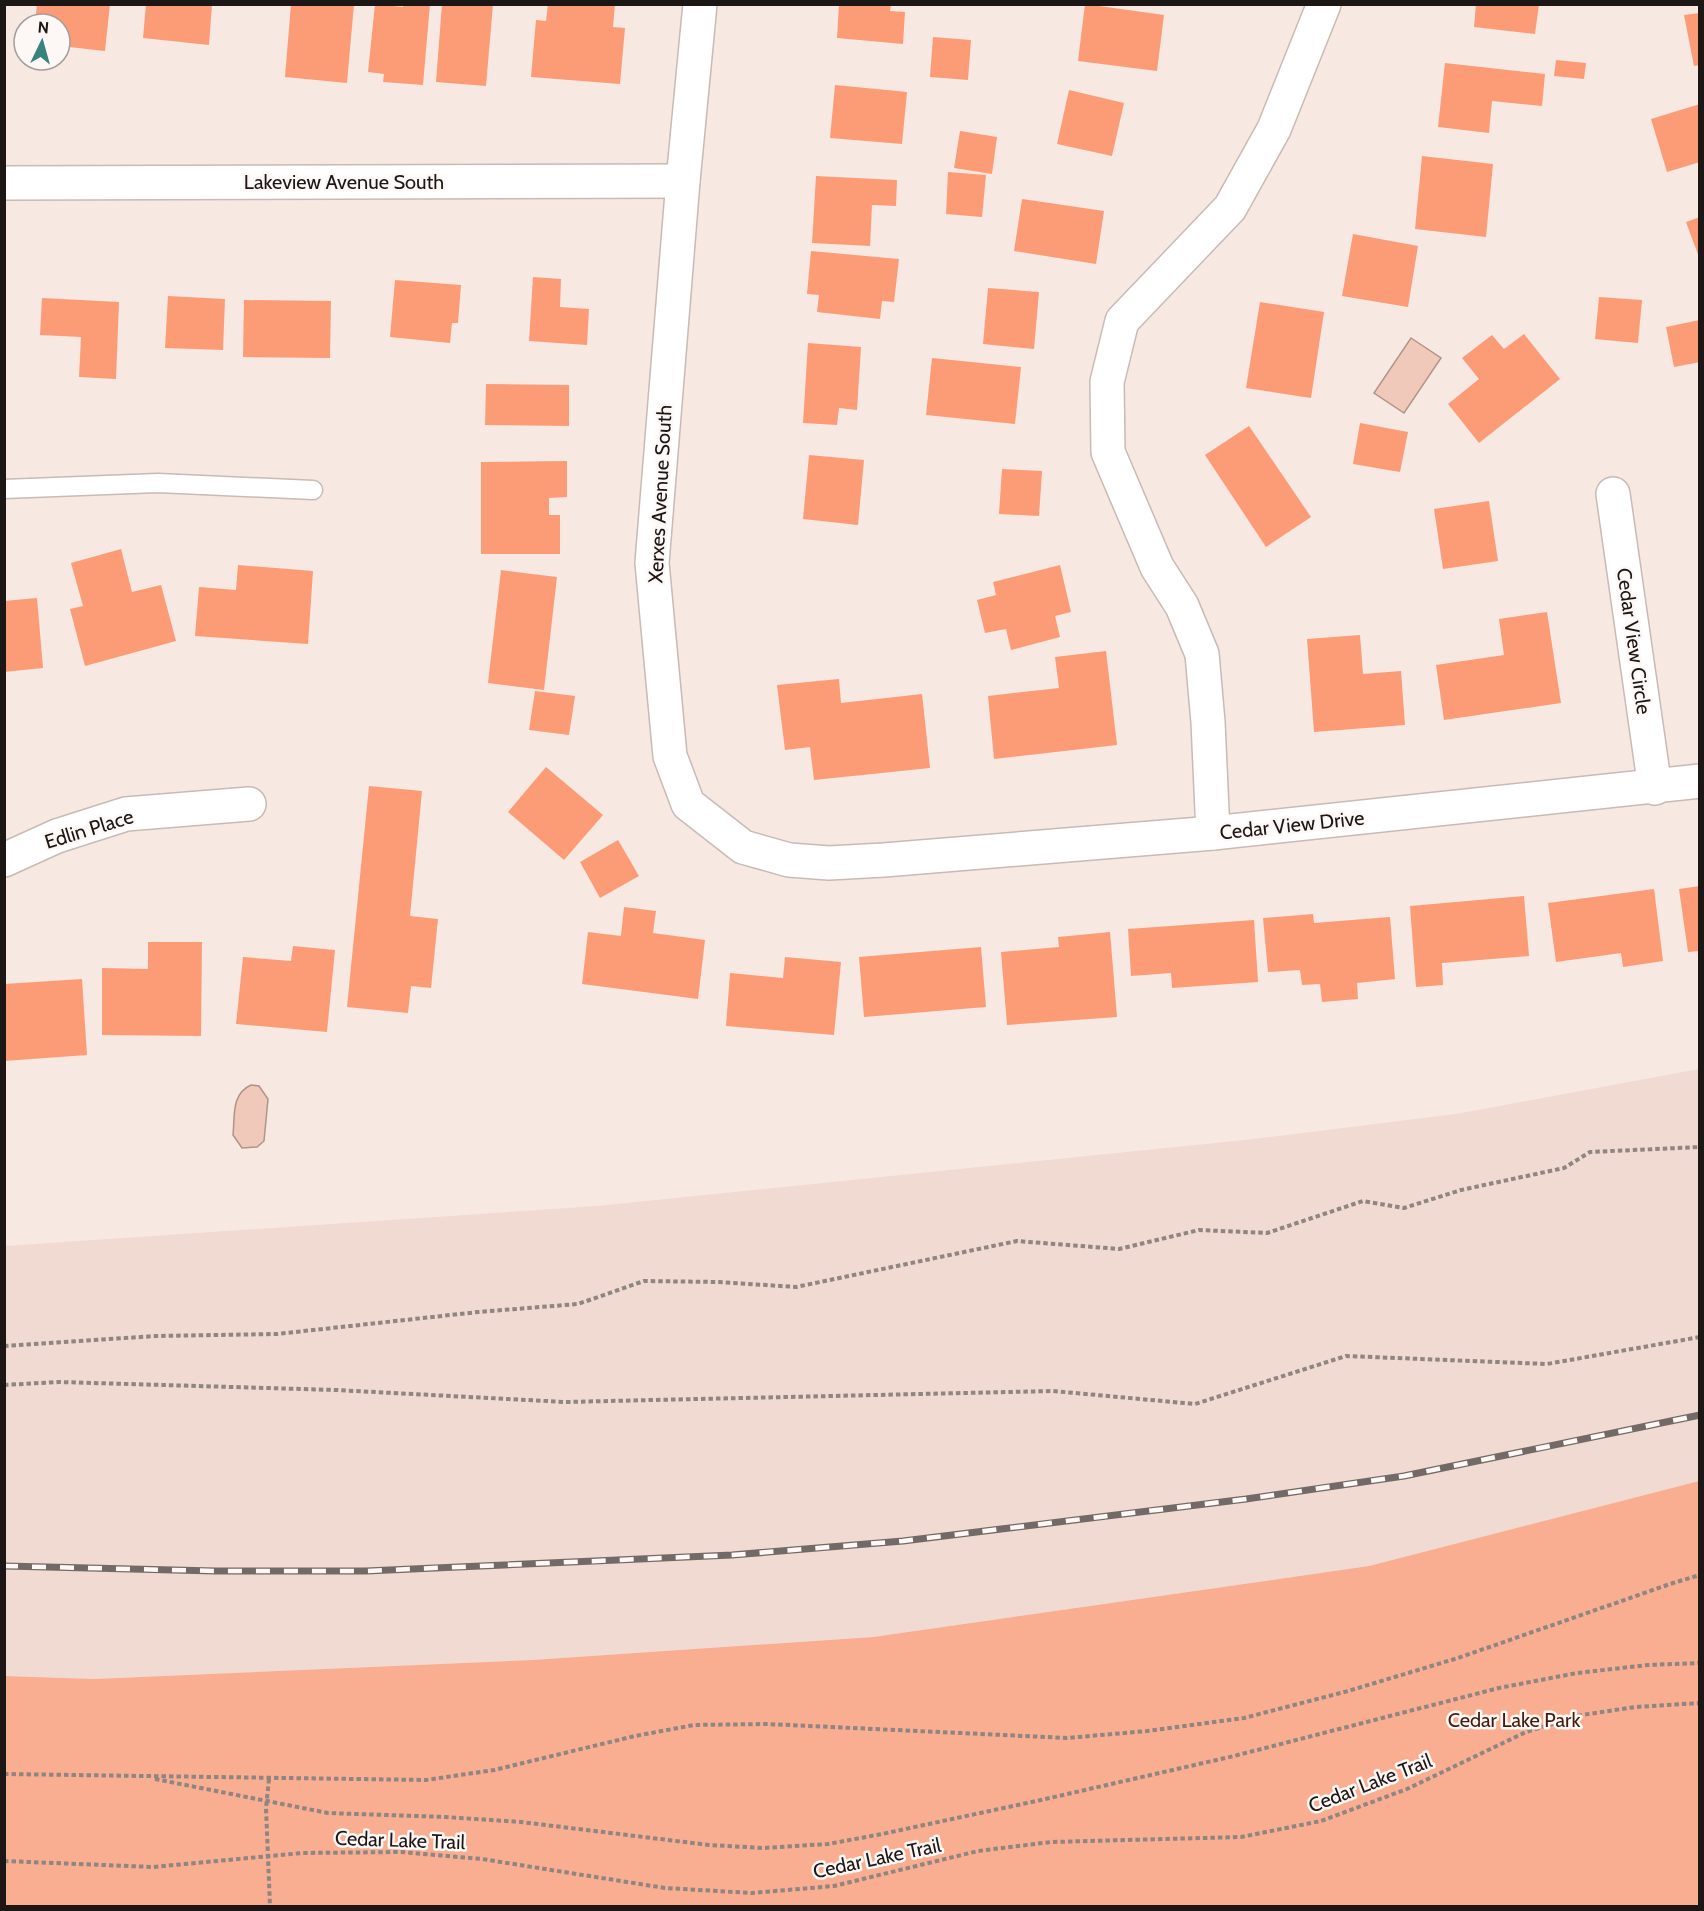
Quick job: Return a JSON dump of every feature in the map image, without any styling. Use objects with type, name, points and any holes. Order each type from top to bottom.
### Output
[{"type":"street","name":"Xerxes Avenue South","points":[[700,4],[652,563],[670,756],[688,804],[743,847],[789,860],[829,863],[884,860]]},
{"type":"street","points":[[1213,833],[1208,722],[1202,654],[1182,606],[1157,567],[1108,452],[1107,382],[1122,321],[1230,207],[1274,129],[1324,4]]},
{"type":"street","name":"Lakeview Avenue South","points":[[4,183],[683,181]]},
{"type":"street","name":"Cedar View Circle","points":[[1613,494],[1655,788]]},
{"type":"street","name":"Cedar View Drive","points":[[884,860],[1213,833],[1655,788],[1700,781]]},
{"type":"street","name":"Edlin Place","points":[[4,861],[57,836],[126,814],[249,804]]},
{"type":"lane","points":[[4,489],[158,483],[313,490]]},
{"type":"path","points":[[4,1346],[156,1336],[277,1334],[478,1312],[578,1304],[644,1281],[719,1282],[796,1287],[1017,1241],[1119,1249],[1199,1230],[1267,1233],[1363,1201],[1404,1208],[1461,1190],[1564,1168],[1590,1152],[1700,1147]]},
{"type":"path","points":[[4,1385],[59,1382],[313,1389],[565,1402],[1053,1391],[1195,1404],[1346,1356],[1547,1364],[1700,1337]]},
{"type":"path","name":"Cedar Lake Trail","points":[[4,1774],[426,1780],[494,1770],[635,1736],[694,1725],[766,1724],[1067,1738],[1169,1728],[1244,1718],[1359,1688],[1458,1658],[1700,1575]]},
{"type":"path","name":"Cedar Lake Trail","points":[[146,1777],[328,1813],[521,1822],[709,1845],[763,1848],[828,1844],[1018,1805],[1222,1758],[1499,1688],[1577,1673],[1648,1665],[1700,1663]]},
{"type":"path","name":"Cedar Lake Trail","points":[[4,1861],[153,1867],[302,1852],[401,1852],[482,1859],[665,1888],[752,1893],[834,1886],[978,1851],[1051,1842],[1241,1837],[1322,1821],[1407,1789],[1526,1732],[1582,1715],[1635,1707],[1700,1703]]},
{"type":"path","points":[[269,1779],[266,1801],[270,1906]]},
{"type":"shaded area","points":[[1411,338],[1441,358],[1404,413],[1374,393]]},
{"type":"shaded area","points":[[1699,1069],[1699,1481],[1369,1566],[873,1637],[532,1660],[94,1679],[5,1676],[5,1246],[597,1206],[1245,1140],[1456,1114]]},
{"type":"shaded area","points":[[251,1085],[259,1086],[268,1099],[264,1141],[257,1147],[242,1148],[233,1135],[235,1106],[240,1094]]},
{"type":"green space","name":"Cedar Lake Park","points":[[1699,1481],[1699,1906],[5,1906],[5,1676],[94,1679],[532,1660],[873,1637],[1369,1566]]},
{"type":"building","points":[[37,4],[110,4],[105,51],[72,47],[72,12],[36,12]]},
{"type":"building","points":[[146,4],[212,4],[209,45],[143,38]]},
{"type":"building","points":[[291,4],[354,4],[347,83],[285,77]]},
{"type":"building","points":[[375,4],[403,7],[403,4],[430,4],[423,85],[383,82],[384,74],[368,72]]},
{"type":"building","points":[[442,4],[493,4],[486,86],[436,82]]},
{"type":"building","points":[[548,4],[615,4],[613,27],[625,28],[620,84],[531,77],[536,20],[546,21]]},
{"type":"building","points":[[839,4],[891,4],[890,11],[905,12],[903,44],[837,38]]},
{"type":"building","points":[[1085,4],[1164,15],[1157,71],[1078,61]]},
{"type":"building","points":[[1476,4],[1539,4],[1535,34],[1474,27]]},
{"type":"building","points":[[1700,13],[1700,65],[1694,66],[1684,15]]},
{"type":"building","points":[[933,37],[971,40],[968,80],[930,77]]},
{"type":"building","points":[[1556,60],[1586,63],[1584,79],[1554,76]]},
{"type":"building","points":[[1445,63],[1545,74],[1542,106],[1492,101],[1489,133],[1438,127]]},
{"type":"building","points":[[835,85],[907,92],[902,144],[830,138]]},
{"type":"building","points":[[1069,90],[1124,103],[1112,156],[1057,144]]},
{"type":"building","points":[[1700,104],[1700,162],[1667,172],[1651,119]]},
{"type":"building","points":[[960,131],[997,137],[992,174],[954,168]]},
{"type":"building","points":[[1422,156],[1493,164],[1486,237],[1415,229]]},
{"type":"building","points":[[948,172],[986,175],[982,217],[946,214]]},
{"type":"building","points":[[816,176],[897,180],[896,206],[872,205],[870,246],[812,243]]},
{"type":"building","points":[[1022,199],[1104,211],[1096,264],[1014,251]]},
{"type":"building","points":[[1700,217],[1700,257],[1699,257],[1686,222]]},
{"type":"building","points":[[1353,234],[1418,246],[1408,307],[1342,296]]},
{"type":"building","points":[[811,251],[899,259],[894,302],[882,301],[880,319],[817,312],[819,295],[807,294]]},
{"type":"building","points":[[533,277],[561,279],[560,307],[589,309],[587,345],[529,341]]},
{"type":"building","points":[[395,280],[461,285],[458,323],[452,323],[450,343],[390,337]]},
{"type":"building","points":[[988,288],[1039,292],[1034,349],[983,344]]},
{"type":"building","points":[[168,296],[225,299],[223,350],[165,348]]},
{"type":"building","points":[[1599,297],[1642,300],[1638,343],[1595,339]]},
{"type":"building","points":[[42,298],[119,302],[116,379],[79,377],[81,337],[40,335]]},
{"type":"building","points":[[244,300],[331,301],[330,358],[243,357]]},
{"type":"building","points":[[1260,302],[1324,312],[1311,398],[1246,388]]},
{"type":"building","points":[[1700,320],[1700,362],[1674,367],[1666,327]]},
{"type":"building","points":[[1524,334],[1560,379],[1479,443],[1448,404],[1479,379],[1462,358],[1492,335],[1504,349]]},
{"type":"building","points":[[808,343],[861,347],[857,410],[839,408],[837,425],[803,423]]},
{"type":"building","points":[[932,358],[1021,367],[1015,424],[926,415]]},
{"type":"building","points":[[486,384],[569,385],[569,426],[485,425]]},
{"type":"building","points":[[1360,423],[1408,432],[1400,472],[1353,464]]},
{"type":"building","points":[[1249,426],[1311,517],[1266,547],[1205,455]]},
{"type":"building","points":[[809,455],[864,460],[858,525],[803,519]]},
{"type":"building","points":[[567,461],[567,497],[549,498],[549,515],[560,515],[560,554],[481,554],[481,462]]},
{"type":"building","points":[[1002,469],[1042,471],[1039,516],[999,514]]},
{"type":"building","points":[[1489,501],[1498,561],[1443,569],[1434,509]]},
{"type":"building","points":[[121,549],[132,592],[161,585],[176,641],[85,666],[70,609],[83,606],[71,563]]},
{"type":"building","points":[[238,565],[313,571],[308,644],[195,636],[199,587],[236,590]]},
{"type":"building","points":[[1060,565],[1071,612],[1055,616],[1060,637],[1011,650],[1006,629],[985,633],[977,600],[996,595],[993,582]]},
{"type":"building","points":[[501,570],[557,577],[544,690],[488,683]]},
{"type":"building","points":[[37,598],[43,668],[4,672],[4,601]]},
{"type":"building","points":[[1547,612],[1561,703],[1444,720],[1436,665],[1504,655],[1499,619]]},
{"type":"building","points":[[1360,635],[1363,674],[1401,671],[1405,725],[1314,732],[1307,639]]},
{"type":"building","points":[[1106,651],[1117,745],[994,759],[988,696],[1059,688],[1055,657]]},
{"type":"building","points":[[839,679],[841,703],[922,694],[930,768],[814,780],[810,747],[785,750],[777,685]]},
{"type":"building","points":[[535,691],[575,696],[569,735],[529,730]]},
{"type":"building","points":[[546,767],[603,815],[564,860],[508,812]]},
{"type":"building","points":[[369,786],[422,791],[410,916],[438,919],[431,988],[411,986],[408,1013],[347,1007]]},
{"type":"building","points":[[618,840],[639,876],[600,898],[580,862]]},
{"type":"building","points":[[1700,886],[1700,951],[1688,952],[1679,889]]},
{"type":"building","points":[[1654,889],[1663,961],[1623,967],[1621,953],[1556,962],[1548,903]]},
{"type":"building","points":[[1524,896],[1529,956],[1442,963],[1443,985],[1416,987],[1410,906]]},
{"type":"building","points":[[624,907],[656,911],[653,933],[705,940],[698,999],[582,984],[588,932],[621,936]]},
{"type":"building","points":[[1313,914],[1314,923],[1390,917],[1395,979],[1357,983],[1358,999],[1322,1002],[1320,984],[1302,985],[1300,970],[1268,972],[1263,918]]},
{"type":"building","points":[[1254,920],[1258,982],[1172,988],[1171,973],[1131,976],[1128,929]]},
{"type":"building","points":[[1110,932],[1117,1017],[1007,1025],[1001,952],[1059,947],[1058,937]]},
{"type":"building","points":[[148,942],[202,942],[201,1036],[102,1035],[102,968],[148,969]]},
{"type":"building","points":[[293,946],[335,950],[327,1032],[236,1024],[243,957],[291,961]]},
{"type":"building","points":[[981,947],[986,1007],[864,1017],[859,957]]},
{"type":"building","points":[[785,957],[841,962],[834,1035],[726,1026],[730,973],[783,978]]},
{"type":"building","points":[[82,979],[87,1055],[4,1061],[4,984]]},
{"type":"railway","points":[[4,1566],[216,1571],[366,1571],[732,1555],[903,1541],[1246,1499],[1404,1476],[1700,1415]]}]
